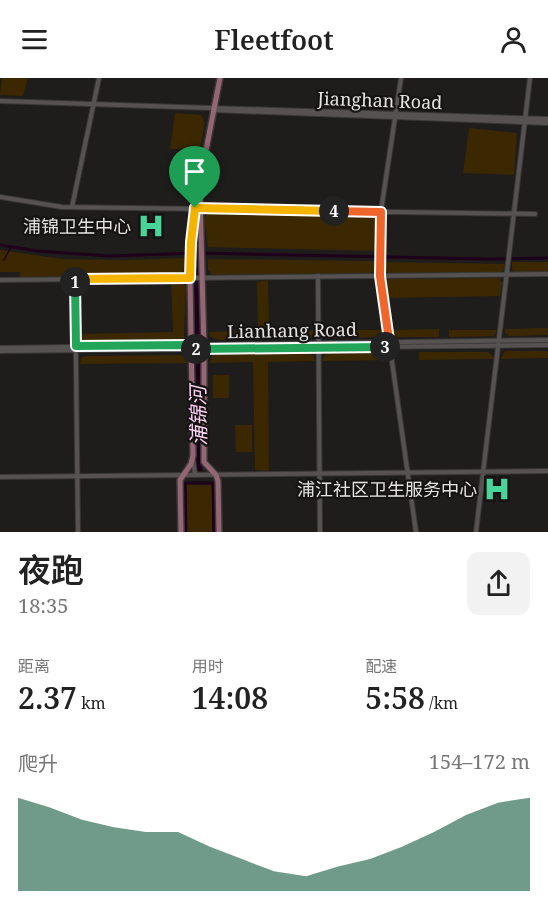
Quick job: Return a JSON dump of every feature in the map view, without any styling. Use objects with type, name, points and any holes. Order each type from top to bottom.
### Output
[{"type":"main road","points":[[181,532],[180,480],[191,464],[193,455],[191,247],[198,211],[201,158],[218,78]]},
{"type":"main road","points":[[198,211],[202,247],[204,462],[216,475],[218,481],[219,532]]},
{"type":"street","points":[[72,207],[99,78]]},
{"type":"street","points":[[401,78],[381,212],[380,276],[416,532]]},
{"type":"street","points":[[476,532],[530,78]]},
{"type":"street","name":"Jianghan Road","points":[[0,101],[548,121]]},
{"type":"street","points":[[0,197],[49,206],[72,207],[198,211],[535,214]]},
{"type":"street","points":[[0,280],[548,274]]},
{"type":"street","points":[[318,276],[320,532]]},
{"type":"street","points":[[75,279],[78,532]]},
{"type":"street","name":"Lianhang Road","points":[[499,344],[548,340]]},
{"type":"street","name":"Lianhang Road","points":[[0,350],[548,345]]},
{"type":"street","points":[[193,455],[196,475]]},
{"type":"street","points":[[0,477],[548,471]]},
{"type":"shaded area","points":[[2,78],[28,78],[23,96],[0,95]]},
{"type":"shaded area","points":[[175,113],[201,115],[205,122],[200,149],[170,149]]},
{"type":"shaded area","points":[[469,128],[517,133],[514,175],[463,173]]},
{"type":"shaded area","points":[[207,214],[374,215],[378,220],[377,251],[208,247],[204,218]]},
{"type":"shaded area","points":[[0,250],[62,259],[186,258],[183,274],[179,275],[20,277],[20,272],[0,272]]},
{"type":"shaded area","points":[[208,259],[376,261],[375,271],[370,273],[213,275],[208,270]]},
{"type":"shaded area","points":[[384,262],[505,264],[504,270],[500,272],[388,273],[384,269]]},
{"type":"shaded area","points":[[512,262],[548,262],[548,271],[515,273],[512,270]]},
{"type":"shaded area","points":[[498,278],[502,282],[500,296],[387,298],[385,283],[389,279]]},
{"type":"shaded area","points":[[268,280],[269,331],[314,330],[312,337],[220,340],[210,337],[209,332],[258,331],[257,282]]},
{"type":"shaded area","points":[[171,282],[182,282],[186,287],[184,338],[84,342],[80,340],[80,334],[173,332]]},
{"type":"shaded area","points":[[548,328],[548,335],[509,336],[505,332],[505,329]]},
{"type":"shaded area","points":[[439,329],[439,337],[398,337],[393,336],[392,330]]},
{"type":"shaded area","points":[[322,330],[384,330],[384,333],[379,337],[326,338]]},
{"type":"shaded area","points":[[449,330],[497,330],[494,336],[449,337]]},
{"type":"shaded area","points":[[505,351],[548,351],[548,358],[501,359]]},
{"type":"shaded area","points":[[382,352],[388,360],[322,361],[327,354]]},
{"type":"shaded area","points":[[419,352],[488,352],[494,357],[493,359],[419,360]]},
{"type":"shaded area","points":[[309,353],[315,361],[268,362],[269,471],[255,470],[253,362],[210,363],[212,356],[215,354]]},
{"type":"shaded area","points":[[180,355],[187,363],[80,364],[81,358],[86,356]]},
{"type":"shaded area","points":[[213,375],[229,375],[229,398],[213,398]]},
{"type":"shaded area","points":[[235,425],[252,425],[252,452],[236,452]]},
{"type":"shaded area","points":[[187,485],[212,485],[212,532],[187,532]]},
{"type":"water","points":[[194,285],[200,285],[200,334],[195,334]]},
{"type":"water","points":[[195,360],[201,360],[202,471],[196,471]]},
{"type":"waterway","points":[[0,245],[37,251],[110,256],[197,253],[488,259],[548,258]]},
{"type":"waterway","points":[[4,260],[11,247]]},
{"type":"waterway","name":"浦锦河","points":[[197,253],[197,287]]},
{"type":"waterway","name":"浦锦河","points":[[186,532],[185,483],[213,483],[214,532]]},
{"type":"place","name":"浦锦卫生中心","points":[[151,226]]},
{"type":"place","name":"浦江社区卫生服务中心","points":[[497,489]]},
{"type":"route","points":[[195,208],[381,212],[380,276],[390,347],[191,349],[190,345],[76,346],[75,279],[190,278],[195,208]]}]
